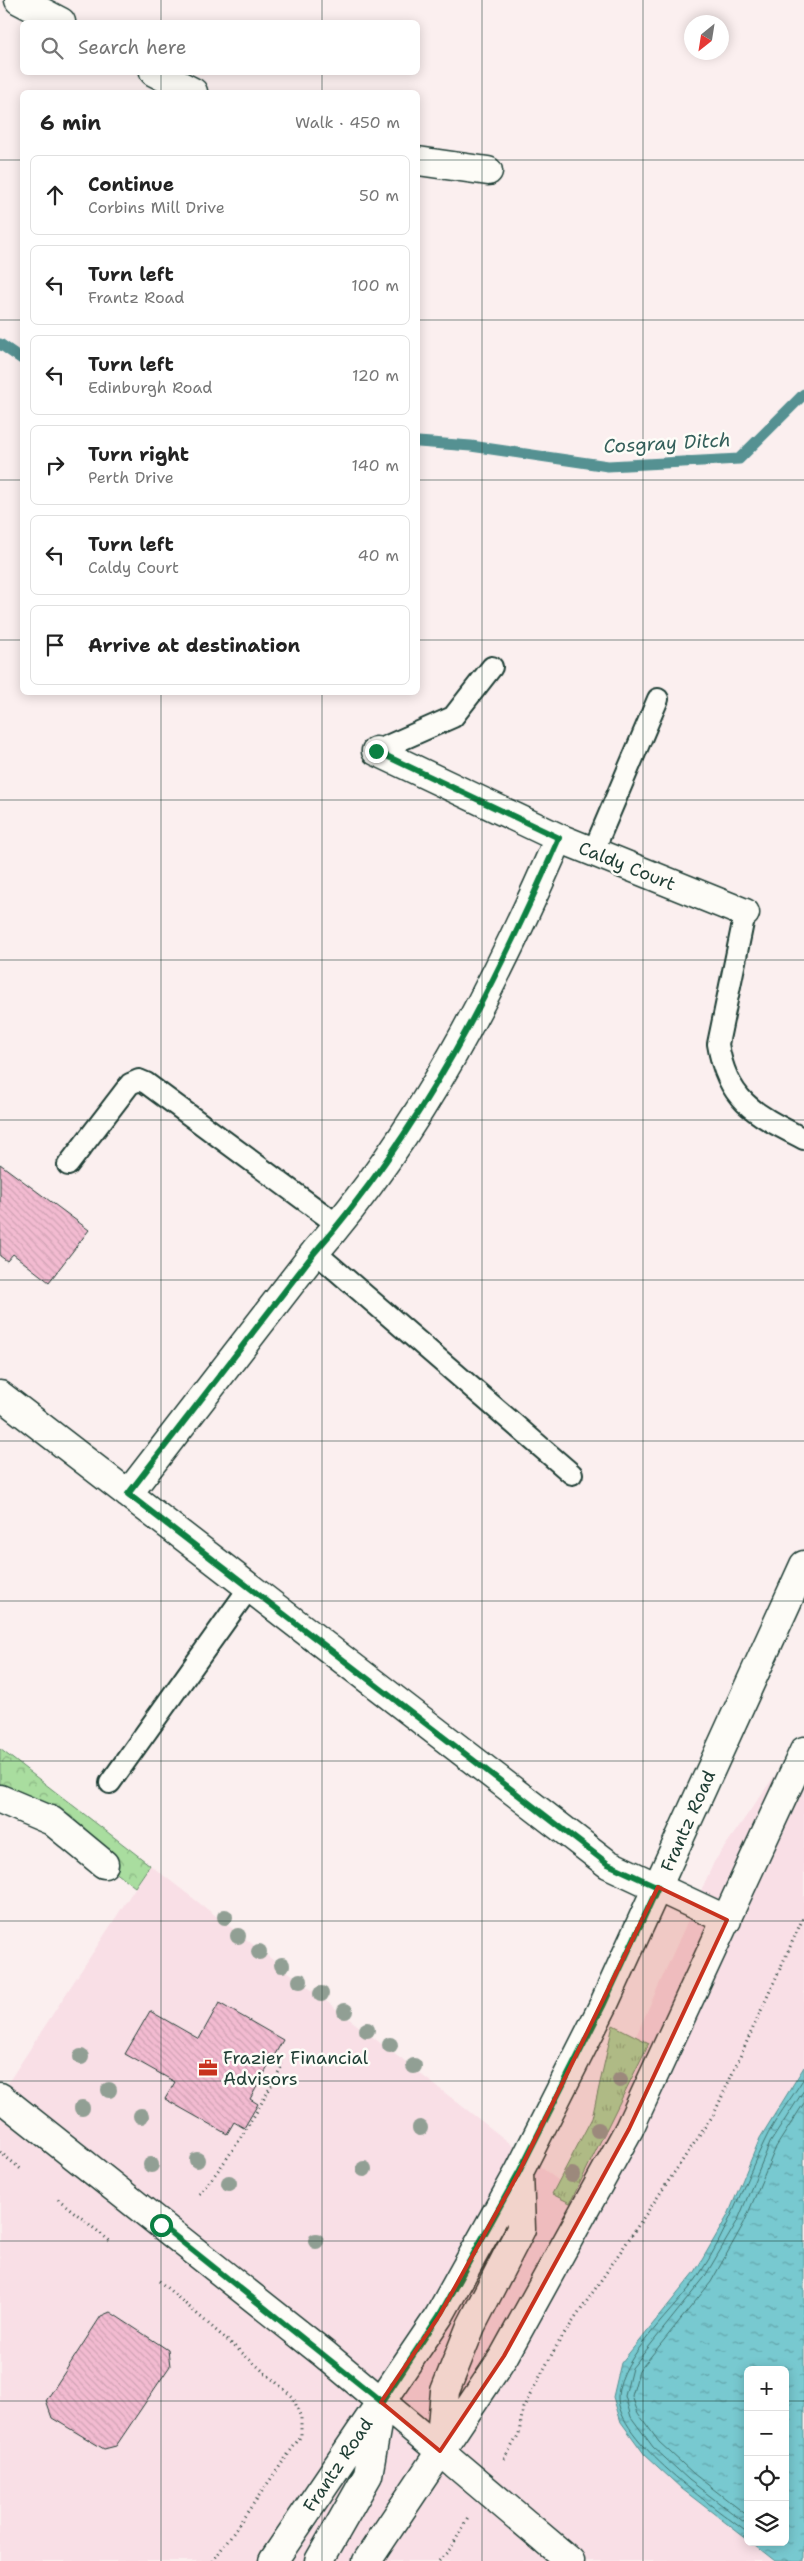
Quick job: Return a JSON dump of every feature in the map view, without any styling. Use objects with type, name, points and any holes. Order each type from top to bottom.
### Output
[{"type":"street","points":[[19,0],[57,20]]},
{"type":"street","points":[[160,75],[190,90]]},
{"type":"street","points":[[420,161],[488,170]]},
{"type":"street","name":"Caldy Court","points":[[376,751],[559,838],[745,913]]},
{"type":"street","points":[[128,1494],[315,1252],[338,1225],[413,1121],[475,1016],[528,910],[559,838]]},
{"type":"street","points":[[0,1395],[608,1864],[727,1920]]},
{"type":"street","name":"Frantz Road","points":[[273,2561],[439,2316],[519,2172],[603,2006],[804,1565]]},
{"type":"street","points":[[366,2561],[504,2356],[629,2130],[804,1751]]},
{"type":"street","points":[[0,1799],[52,1821],[104,1864]]},
{"type":"street","points":[[0,2097],[323,2353],[570,2561]]},
{"type":"street","points":[[440,2451],[445,2391],[471,2326],[521,2229],[519,2172]]},
{"type":"street","points":[[319,2561],[368,2475],[382,2402]]},
{"type":"lane","points":[[376,751],[453,717],[492,667]]},
{"type":"lane","points":[[593,852],[658,699]]},
{"type":"lane","points":[[745,913],[718,1044],[721,1065],[735,1092],[754,1113],[804,1139]]},
{"type":"lane","points":[[68,1165],[130,1084],[139,1080],[146,1083],[338,1225]]},
{"type":"lane","points":[[315,1252],[572,1474]]},
{"type":"lane","points":[[110,1783],[249,1588]]},
{"type":"path","points":[[519,2434],[523,2408],[557,2345],[714,2114],[804,1917]]},
{"type":"path","points":[[200,2194],[224,2166],[283,2064]]},
{"type":"path","points":[[0,2152],[22,2170]]},
{"type":"path","points":[[58,2199],[111,2242]]},
{"type":"path","points":[[159,2281],[293,2397],[301,2418],[301,2436],[213,2561]]},
{"type":"path","points":[[439,2561],[451,2548]]},
{"type":"highlighted area","points":[[658,1887],[727,1920],[629,2129],[504,2356],[440,2451],[381,2402],[439,2316],[519,2172]]},
{"type":"shaded area","points":[[804,1734],[804,2561],[0,2561],[0,2095],[150,1865],[568,2188],[714,1862]]},
{"type":"green space","points":[[0,1749],[150,1865],[135,1887],[0,1785]]},
{"type":"green space","points":[[613,2025],[649,2043],[570,2203],[552,2194],[592,2118]]},
{"type":"water","points":[[804,2067],[804,2561],[775,2561],[756,2546],[789,2546],[789,2366],[744,2366],[744,2537],[682,2489],[645,2455],[621,2422],[613,2397],[621,2363],[695,2272],[728,2215],[760,2138]]},
{"type":"building","points":[[0,1164],[89,1230],[49,1282],[13,1254],[7,1261],[0,1256]]},
{"type":"building","name":"Frazier Financial Advisors","points":[[219,2003],[283,2040],[250,2099],[258,2104],[244,2128],[234,2122],[227,2134],[165,2099],[175,2082],[125,2054],[150,2011],[199,2039]]},
{"type":"building","points":[[110,2312],[168,2350],[170,2366],[116,2446],[104,2449],[52,2418],[46,2401],[101,2316]]},
{"type":"waterway","name":"Cosgray Ditch","points":[[0,344],[20,358]]},
{"type":"waterway","name":"Cosgray Ditch","points":[[420,442],[471,446],[608,466],[739,459],[804,394]]},
{"type":"place","name":"Frazier Financial Advisors","points":[[208,2068]]},
{"type":"route","points":[[161,2225],[382,2402],[439,2316],[519,2172],[603,2006],[658,1887],[608,1864],[128,1494],[315,1252],[338,1225],[413,1121],[475,1016],[528,910],[559,838],[376,751]]}]
